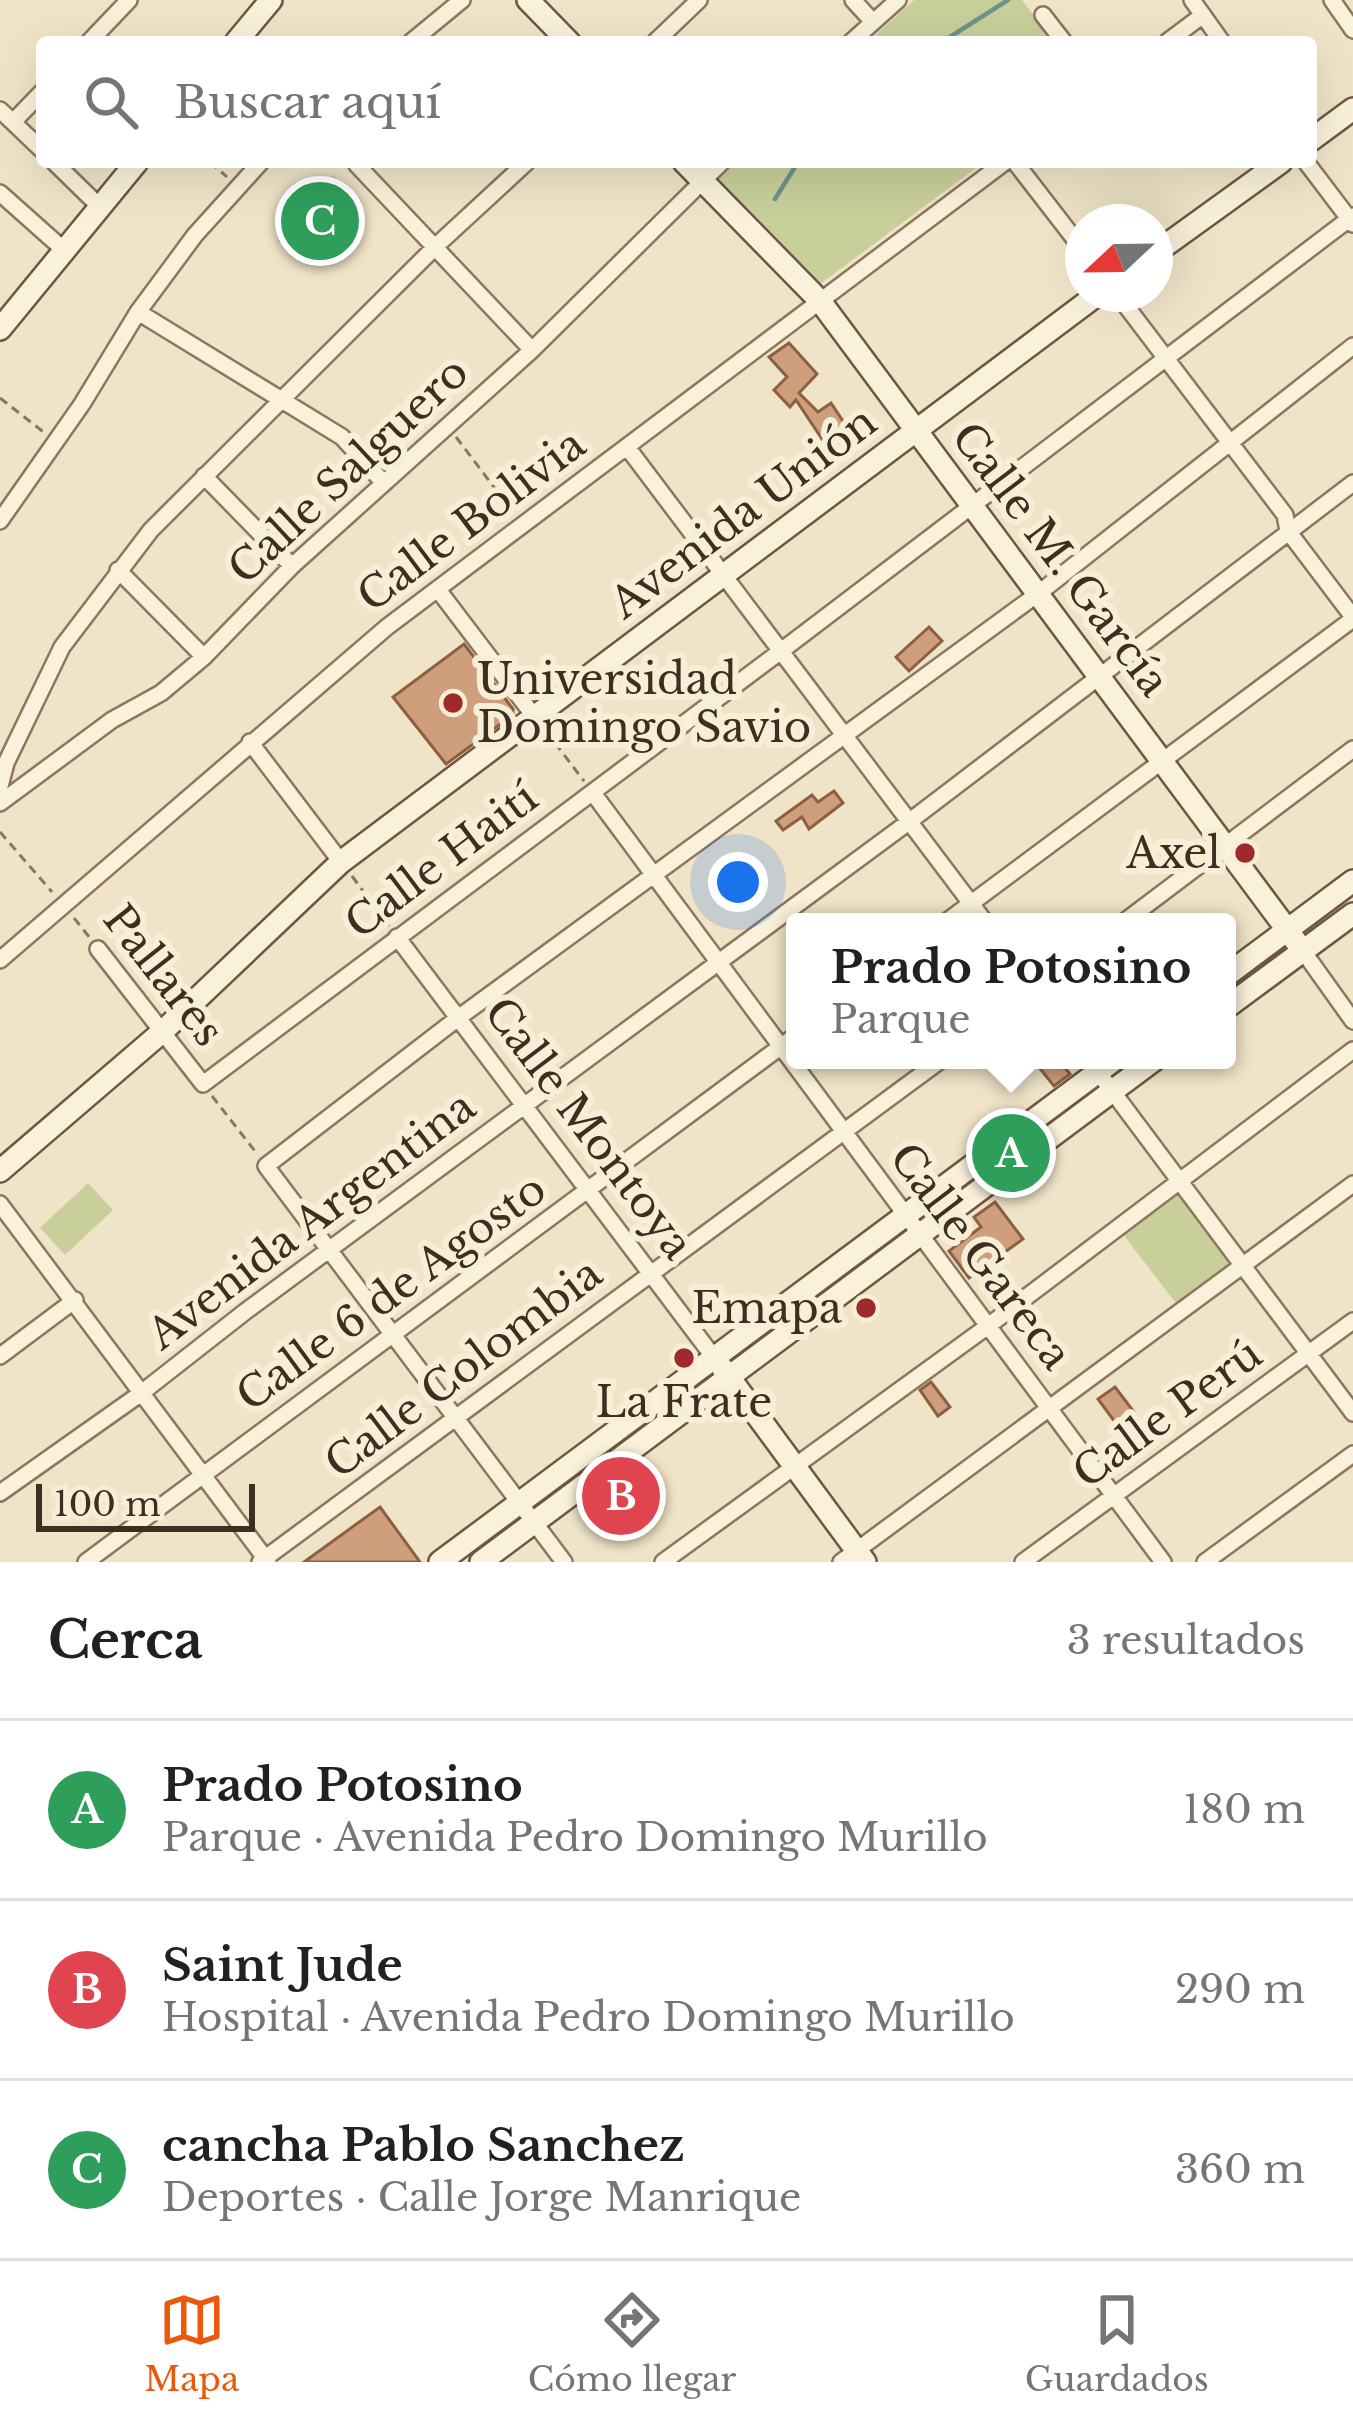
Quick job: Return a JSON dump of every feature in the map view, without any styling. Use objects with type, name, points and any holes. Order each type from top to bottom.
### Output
[{"type":"street","points":[[95,36],[129,0]]},
{"type":"street","points":[[241,36],[271,0]]},
{"type":"street","points":[[417,36],[462,0]]},
{"type":"street","points":[[528,0],[563,36]]},
{"type":"street","points":[[662,36],[699,0]]},
{"type":"street","points":[[853,0],[873,22]]},
{"type":"street","points":[[858,36],[898,0]]},
{"type":"street","points":[[1332,0],[1353,30]]},
{"type":"street","points":[[1172,36],[1197,7],[1218,36]]},
{"type":"street","points":[[1043,15],[1059,36]]},
{"type":"street","points":[[36,96],[7,116],[36,144]]},
{"type":"street","points":[[1317,136],[1353,109]]},
{"type":"street","points":[[60,168],[100,207]]},
{"type":"street","points":[[0,328],[132,168]]},
{"type":"street","points":[[0,520],[138,312],[255,168]]},
{"type":"street","points":[[361,168],[532,350]]},
{"type":"street","points":[[0,786],[6,763],[62,647],[118,570],[204,476],[520,168]]},
{"type":"street","name":"Calle M. García","points":[[690,168],[820,301],[1353,1021]]},
{"type":"street","name":"Calle Salguero","points":[[0,803],[112,720],[161,693],[204,657],[292,566],[532,350],[716,168]]},
{"type":"street","name":"Calle Bolivia","points":[[0,960],[387,627],[997,168]]},
{"type":"street","points":[[1021,168],[1065,226]]},
{"type":"street","points":[[1173,240],[1273,168]]},
{"type":"street","points":[[1311,168],[1352,220]]},
{"type":"street","points":[[0,193],[64,250]]},
{"type":"street","name":"Calle Haití","points":[[203,1084],[1352,220]]},
{"type":"street","points":[[138,312],[342,437],[382,482]]},
{"type":"street","name":"Avenida Unión","points":[[0,1171],[162,1032],[341,862],[1074,312]]},
{"type":"street","points":[[958,913],[1353,618],[1288,531],[1285,515],[1132,312]]},
{"type":"street","points":[[564,1562],[266,1166],[458,1018],[1039,593],[1353,346]]},
{"type":"street","points":[[628,447],[978,913]]},
{"type":"street","points":[[204,476],[292,566]]},
{"type":"street","name":"Avenida Argentina","points":[[0,1493],[910,821],[1353,483]]},
{"type":"street","points":[[118,570],[204,657]]},
{"type":"street","points":[[439,591],[534,716]]},
{"type":"street","points":[[250,742],[341,862]]},
{"type":"street","points":[[1136,913],[1353,749]]},
{"type":"street","name":"Calle Gareca","points":[[592,793],[786,1053]]},
{"type":"street","points":[[1236,968],[1353,881]]},
{"type":"street","points":[[1236,999],[1353,914]]},
{"type":"street","name":"Calle Montoya","points":[[397,937],[730,1378],[854,1558]]},
{"type":"street","name":"Pallares","points":[[98,949],[203,1084]]},
{"type":"street","name":"Calle 6 de Agosto","points":[[86,1562],[786,1042]]},
{"type":"street","points":[[663,1562],[988,1326],[1353,1050]]},
{"type":"street","name":"Calle Gareca","points":[[798,1069],[1163,1562]]},
{"type":"street","name":"Calle Colombia","points":[[264,1561],[929,1069]]},
{"type":"street","points":[[440,1562],[907,1217],[1094,1069]]},
{"type":"street","points":[[1102,1069],[1112,1091],[1179,1183],[1353,1413]]},
{"type":"street","points":[[481,1562],[1142,1069]]},
{"type":"street","points":[[854,1558],[1353,1184]]},
{"type":"street","points":[[0,1204],[264,1561]]},
{"type":"street","points":[[0,1356],[75,1300]]},
{"type":"street","name":"Calle Perú","points":[[1023,1562],[1353,1321]]},
{"type":"street","points":[[1205,1562],[1353,1454]]},
{"type":"path","points":[[217,168],[237,186]]},
{"type":"path","points":[[0,398],[56,441]]},
{"type":"path","points":[[448,427],[523,524]]},
{"type":"path","points":[[534,716],[592,793]]},
{"type":"path","name":"Pallares","points":[[0,832],[98,949]]},
{"type":"path","points":[[341,862],[397,937]]},
{"type":"path","name":"Pallares","points":[[203,1084],[266,1166]]},
{"type":"green space","points":[[914,0],[1022,0],[1049,36],[875,36]]},
{"type":"green space","points":[[730,168],[976,168],[819,285],[718,179]]},
{"type":"green space","points":[[333,175],[362,201],[312,261],[277,241]]},
{"type":"green space","points":[[88,1183],[113,1210],[65,1255],[40,1228]]},
{"type":"green space","points":[[1176,1192],[1231,1265],[1178,1306],[1122,1233]]},
{"type":"building","points":[[789,343],[817,374],[799,393],[818,412],[831,403],[847,427],[824,442],[796,400],[790,407],[774,390],[787,377],[769,357]]},
{"type":"building","points":[[929,627],[942,641],[909,671],[896,657]]},
{"type":"building","name":"Universidad Domingo Savio","points":[[464,644],[513,715],[446,764],[393,697]]},
{"type":"building","points":[[834,791],[843,803],[809,829],[802,817],[783,830],[776,821],[812,795],[818,802]]},
{"type":"building","points":[[1040,1069],[1066,1069],[1070,1074],[1054,1086]]},
{"type":"building","points":[[995,1202],[1023,1239],[969,1278],[949,1251],[981,1227],[974,1217]]},
{"type":"building","points":[[931,1382],[950,1407],[938,1416],[920,1390]]},
{"type":"building","points":[[1115,1387],[1134,1412],[1117,1425],[1098,1399]]},
{"type":"building","points":[[380,1507],[420,1562],[304,1562]]},
{"type":"waterway","points":[[951,36],[1008,0]]},
{"type":"waterway","points":[[775,199],[794,168]]},
{"type":"place","name":"cancha Pablo Sanchez","points":[[320,221]]},
{"type":"place","name":"Universidad Domingo Savio","points":[[453,703]]},
{"type":"place","name":"Axel","points":[[1245,853]]},
{"type":"place","name":"Prado Potosino","points":[[1011,1153]]},
{"type":"place","name":"Emapa","points":[[866,1308]]},
{"type":"place","name":"La Frate","points":[[684,1358]]},
{"type":"place","name":"Saint Jude","points":[[621,1496]]}]
